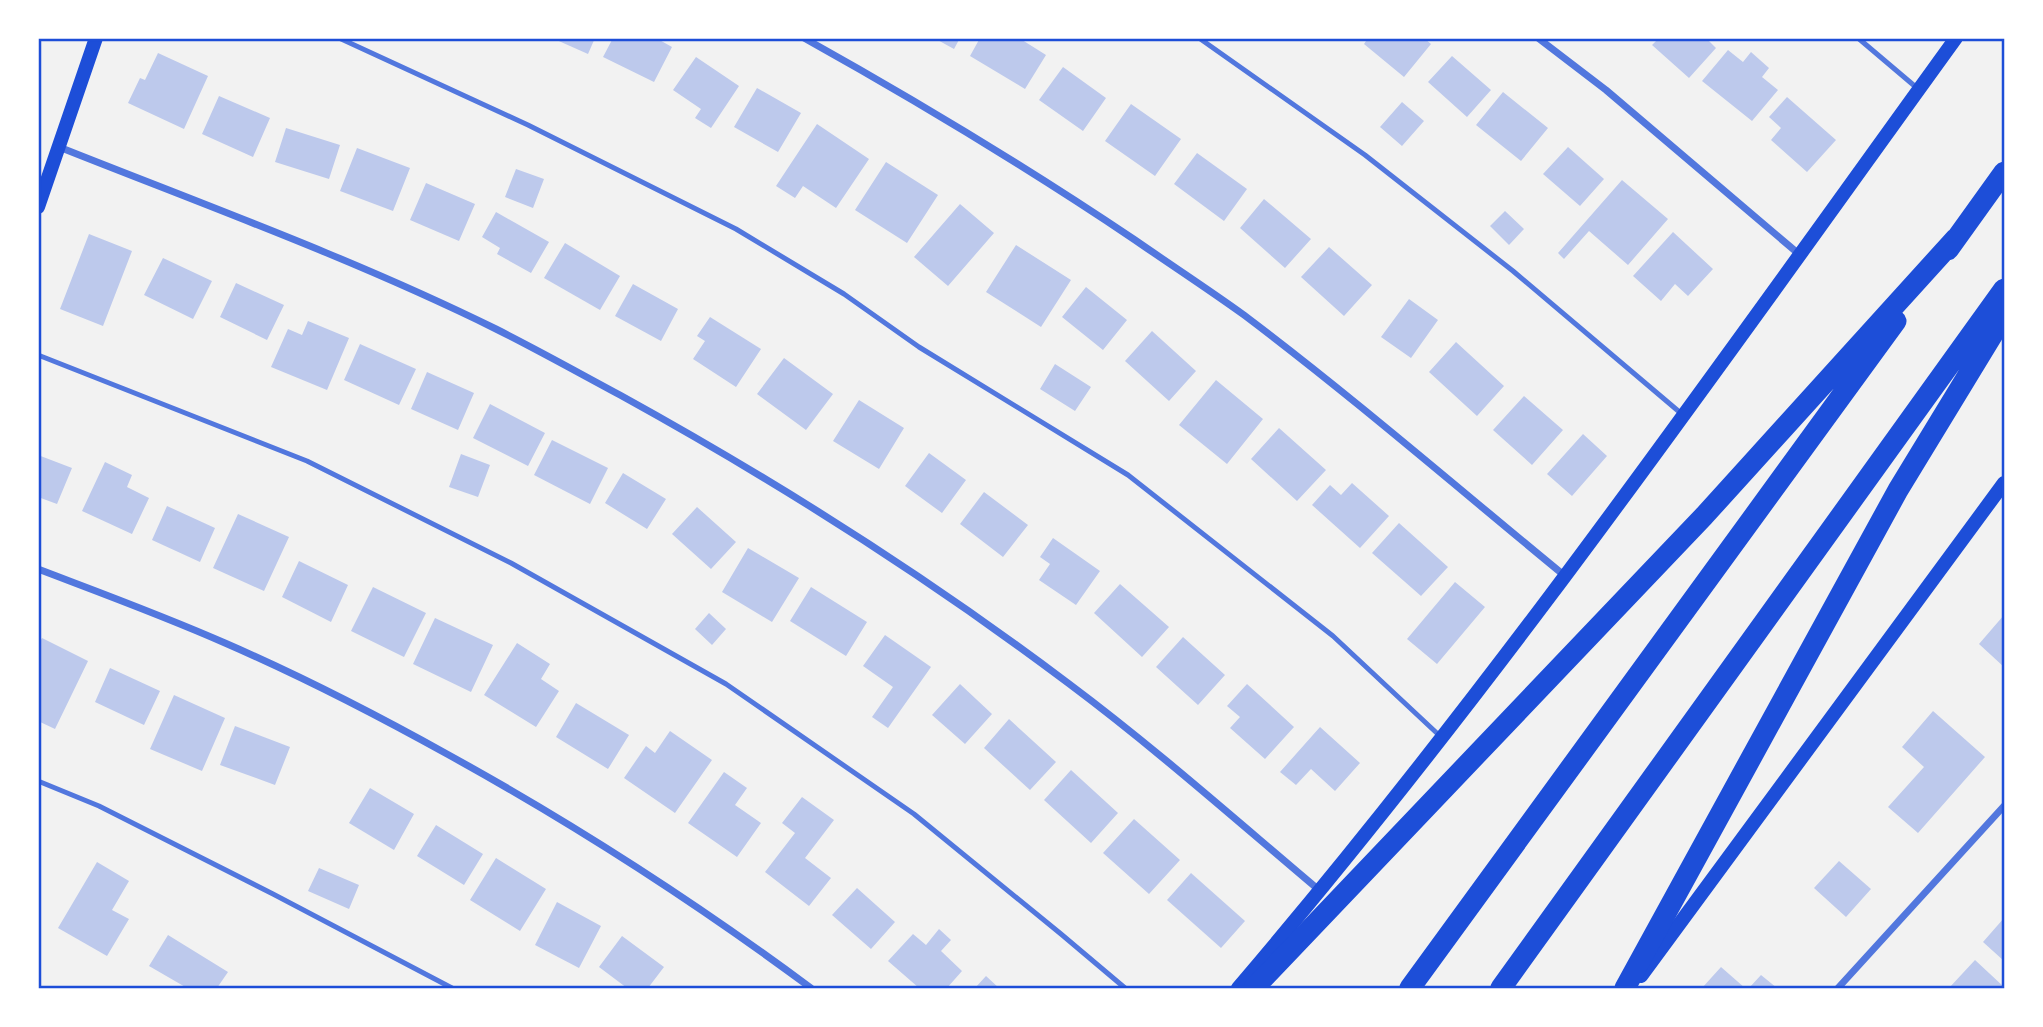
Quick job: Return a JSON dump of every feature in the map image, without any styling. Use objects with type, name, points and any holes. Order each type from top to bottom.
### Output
[{"type":"highway","points":[[1410,989],[2004,172]]},
{"type":"highway","points":[[1254,989],[1704,516],[1956,238]]},
{"type":"highway","points":[[1501,989],[2004,289]]},
{"type":"highway","points":[[1625,989],[1898,490],[2004,316]]},
{"type":"main road","points":[[38,207],[96,38]]},
{"type":"main road","points":[[1238,989],[1321,892],[1566,577],[1956,38]]},
{"type":"main road","points":[[1632,989],[2004,483]]},
{"type":"street","points":[[804,38],[939,115],[1094,212],[1241,314],[1323,376],[1566,577]]},
{"type":"street","points":[[1538,38],[1615,98],[1800,255]]},
{"type":"street","points":[[59,147],[437,301],[575,371],[729,456],[940,590],[1057,675],[1127,729],[1321,892]]},
{"type":"street","points":[[38,569],[226,643],[395,725],[568,823],[639,867],[722,923],[811,989]]},
{"type":"street","points":[[1838,989],[2004,806]]},
{"type":"lane","points":[[339,38],[528,125],[736,229],[844,294],[919,347],[1128,475],[1333,636],[1441,737]]},
{"type":"lane","points":[[1199,38],[1365,155],[1513,271],[1684,415]]},
{"type":"lane","points":[[1858,38],[1919,89]]},
{"type":"lane","points":[[38,355],[307,461],[511,562],[726,684],[914,814],[1125,989]]},
{"type":"lane","points":[[38,781],[124,818],[452,989]]},
{"type":"building","points":[[552,38],[595,38],[588,54]]},
{"type":"building","points":[[613,38],[656,38],[672,47],[654,82],[603,57]]},
{"type":"building","points":[[934,38],[960,38],[954,49]]},
{"type":"building","points":[[980,38],[1019,38],[1046,55],[1025,89],[970,56]]},
{"type":"building","points":[[1368,38],[1424,38],[1431,44],[1404,77],[1364,44]]},
{"type":"building","points":[[1659,38],[1706,38],[1716,48],[1689,78],[1652,45]]},
{"type":"building","points":[[1728,50],[1743,62],[1751,52],[1769,68],[1762,77],[1778,90],[1752,121],[1702,81]]},
{"type":"building","points":[[158,53],[208,76],[184,129],[128,103],[140,78],[145,80]]},
{"type":"building","points":[[1452,56],[1491,90],[1467,117],[1428,82]]},
{"type":"building","points":[[696,57],[739,86],[711,128],[695,118],[701,109],[673,90]]},
{"type":"building","points":[[1063,67],[1106,98],[1083,131],[1039,100]]},
{"type":"building","points":[[757,88],[801,113],[778,152],[734,127]]},
{"type":"building","points":[[1503,92],[1548,128],[1521,161],[1476,125]]},
{"type":"building","points":[[219,96],[270,118],[253,157],[202,134]]},
{"type":"building","points":[[1787,97],[1836,140],[1807,172],[1771,140],[1781,128],[1769,117]]},
{"type":"building","points":[[1402,102],[1424,121],[1402,146],[1380,127]]},
{"type":"building","points":[[1131,104],[1181,139],[1155,176],[1105,141]]},
{"type":"building","points":[[817,124],[869,159],[836,208],[803,186],[795,198],[776,186]]},
{"type":"building","points":[[286,128],[340,145],[329,179],[275,162]]},
{"type":"building","points":[[1568,147],[1604,179],[1580,206],[1543,174]]},
{"type":"building","points":[[357,148],[410,168],[393,211],[340,191]]},
{"type":"building","points":[[1197,153],[1247,189],[1224,221],[1174,184]]},
{"type":"building","points":[[886,162],[938,195],[907,243],[855,210]]},
{"type":"building","points":[[516,169],[544,179],[533,208],[505,197]]},
{"type":"building","points":[[1622,180],[1668,219],[1628,265],[1589,231],[1564,259],[1558,253]]},
{"type":"building","points":[[426,183],[475,204],[459,241],[410,220]]},
{"type":"building","points":[[1264,199],[1311,239],[1285,268],[1240,228]]},
{"type":"building","points":[[960,204],[994,233],[948,286],[914,257]]},
{"type":"building","points":[[1505,211],[1524,229],[1509,245],[1490,226]]},
{"type":"building","points":[[496,212],[549,242],[531,273],[497,254],[500,248],[482,237]]},
{"type":"building","points":[[1673,232],[1713,269],[1688,296],[1675,284],[1661,301],[1633,276]]},
{"type":"building","points":[[89,234],[132,251],[103,326],[60,309]]},
{"type":"building","points":[[565,243],[620,276],[600,310],[544,278]]},
{"type":"building","points":[[1016,245],[1071,280],[1041,327],[986,292]]},
{"type":"building","points":[[1329,247],[1372,285],[1344,316],[1301,277]]},
{"type":"building","points":[[163,258],[212,281],[193,319],[144,295]]},
{"type":"building","points":[[236,283],[284,305],[267,340],[220,317]]},
{"type":"building","points":[[633,284],[678,309],[661,341],[615,316]]},
{"type":"building","points":[[1086,287],[1127,320],[1103,350],[1062,317]]},
{"type":"building","points":[[1409,299],[1438,320],[1411,358],[1381,337]]},
{"type":"building","points":[[710,317],[761,349],[736,387],[693,359],[705,341],[697,336]]},
{"type":"building","points":[[308,321],[349,338],[327,390],[271,367],[288,329],[302,335]]},
{"type":"building","points":[[1152,331],[1196,371],[1169,401],[1125,361]]},
{"type":"building","points":[[1456,342],[1504,386],[1477,416],[1429,372]]},
{"type":"building","points":[[360,344],[416,369],[399,405],[344,380]]},
{"type":"building","points":[[784,358],[833,394],[806,430],[757,394]]},
{"type":"building","points":[[1055,364],[1091,387],[1075,411],[1040,389]]},
{"type":"building","points":[[427,372],[474,393],[458,430],[411,409]]},
{"type":"building","points":[[1216,380],[1263,419],[1227,464],[1179,425]]},
{"type":"building","points":[[1524,396],[1563,430],[1532,465],[1493,430]]},
{"type":"building","points":[[859,400],[904,428],[879,469],[833,441]]},
{"type":"building","points":[[490,404],[545,433],[528,466],[473,438]]},
{"type":"building","points":[[1279,428],[1326,470],[1297,501],[1251,459]]},
{"type":"building","points":[[1583,434],[1607,456],[1572,496],[1547,474]]},
{"type":"building","points":[[552,440],[608,468],[590,504],[534,475]]},
{"type":"building","points":[[929,453],[966,480],[942,513],[905,486]]},
{"type":"building","points":[[461,454],[490,465],[478,497],[449,487]]},
{"type":"building","points":[[38,455],[72,468],[57,504],[38,497]]},
{"type":"building","points":[[105,462],[132,475],[127,487],[149,498],[132,534],[82,511]]},
{"type":"building","points":[[623,473],[666,499],[647,529],[605,503]]},
{"type":"building","points":[[1352,483],[1389,516],[1360,548],[1312,505],[1330,485],[1341,495]]},
{"type":"building","points":[[984,492],[1028,525],[1003,557],[960,524]]},
{"type":"building","points":[[167,506],[215,528],[200,562],[152,540]]},
{"type":"building","points":[[697,507],[736,542],[711,569],[672,534]]},
{"type":"building","points":[[238,514],[289,537],[264,591],[213,568]]},
{"type":"building","points":[[1399,523],[1448,567],[1421,596],[1372,553]]},
{"type":"building","points":[[1053,538],[1100,571],[1076,605],[1039,580],[1050,564],[1040,557]]},
{"type":"building","points":[[748,548],[799,578],[772,622],[722,592]]},
{"type":"building","points":[[299,561],[348,585],[331,622],[282,597]]},
{"type":"building","points":[[1455,582],[1485,607],[1437,664],[1407,639]]},
{"type":"building","points":[[1120,584],[1169,627],[1142,657],[1094,613]]},
{"type":"building","points":[[373,587],[426,613],[404,657],[351,631]]},
{"type":"building","points":[[811,587],[867,622],[846,656],[790,621]]},
{"type":"building","points":[[709,613],[726,629],[712,645],[695,629]]},
{"type":"building","points":[[2004,615],[2004,667],[1979,644]]},
{"type":"building","points":[[435,618],[493,645],[471,692],[413,664]]},
{"type":"building","points":[[885,635],[931,667],[888,728],[872,717],[893,687],[863,666]]},
{"type":"building","points":[[1183,637],[1225,675],[1198,705],[1156,667]]},
{"type":"building","points":[[42,638],[88,661],[55,729],[38,721],[38,645]]},
{"type":"building","points":[[517,643],[550,664],[541,679],[559,691],[536,727],[484,695]]},
{"type":"building","points":[[110,668],[160,691],[144,725],[95,702]]},
{"type":"building","points":[[960,684],[992,714],[965,744],[932,715]]},
{"type":"building","points":[[1247,684],[1294,727],[1265,759],[1230,728],[1240,717],[1227,706]]},
{"type":"building","points":[[174,695],[225,718],[202,771],[150,749]]},
{"type":"building","points":[[576,703],[629,735],[608,769],[556,737]]},
{"type":"building","points":[[1933,711],[1985,757],[1918,833],[1888,807],[1924,767],[1902,747]]},
{"type":"building","points":[[1009,719],[1056,762],[1030,790],[984,748]]},
{"type":"building","points":[[235,726],[290,747],[275,785],[220,765]]},
{"type":"building","points":[[1320,727],[1360,763],[1335,791],[1311,769],[1296,785],[1280,772]]},
{"type":"building","points":[[670,731],[712,760],[675,813],[624,778],[646,746],[655,753]]},
{"type":"building","points":[[1071,770],[1118,813],[1091,843],[1044,800]]},
{"type":"building","points":[[724,772],[747,788],[735,805],[761,823],[737,857],[688,823]]},
{"type":"building","points":[[370,788],[414,814],[394,850],[349,823]]},
{"type":"building","points":[[802,797],[834,820],[805,858],[831,878],[809,906],[765,872],[795,833],[782,823]]},
{"type":"building","points":[[1134,819],[1180,860],[1149,894],[1103,853]]},
{"type":"building","points":[[436,825],[483,854],[464,885],[417,856]]},
{"type":"building","points":[[496,858],[546,889],[520,931],[470,900]]},
{"type":"building","points":[[1839,861],[1871,889],[1846,917],[1814,888]]},
{"type":"building","points":[[97,862],[129,881],[112,910],[129,919],[107,956],[58,928]]},
{"type":"building","points":[[319,868],[359,885],[349,909],[308,891]]},
{"type":"building","points":[[1191,873],[1245,921],[1221,948],[1167,900]]},
{"type":"building","points":[[857,888],[895,922],[871,949],[832,915]]},
{"type":"building","points":[[557,902],[601,926],[579,968],[535,945]]},
{"type":"building","points":[[2004,918],[2004,961],[1983,942]]},
{"type":"building","points":[[939,929],[951,940],[941,951],[962,971],[947,988],[919,988],[888,961],[913,934],[926,945]]},
{"type":"building","points":[[168,935],[228,972],[217,988],[187,988],[149,966]]},
{"type":"building","points":[[622,936],[664,967],[648,988],[627,988],[599,967]]},
{"type":"building","points":[[1975,960],[2004,987],[2004,988],[1949,988]]},
{"type":"building","points":[[1721,967],[1745,988],[1702,988]]},
{"type":"building","points":[[1761,975],[1777,988],[1749,988]]},
{"type":"building","points":[[986,976],[999,988],[975,988]]}]
